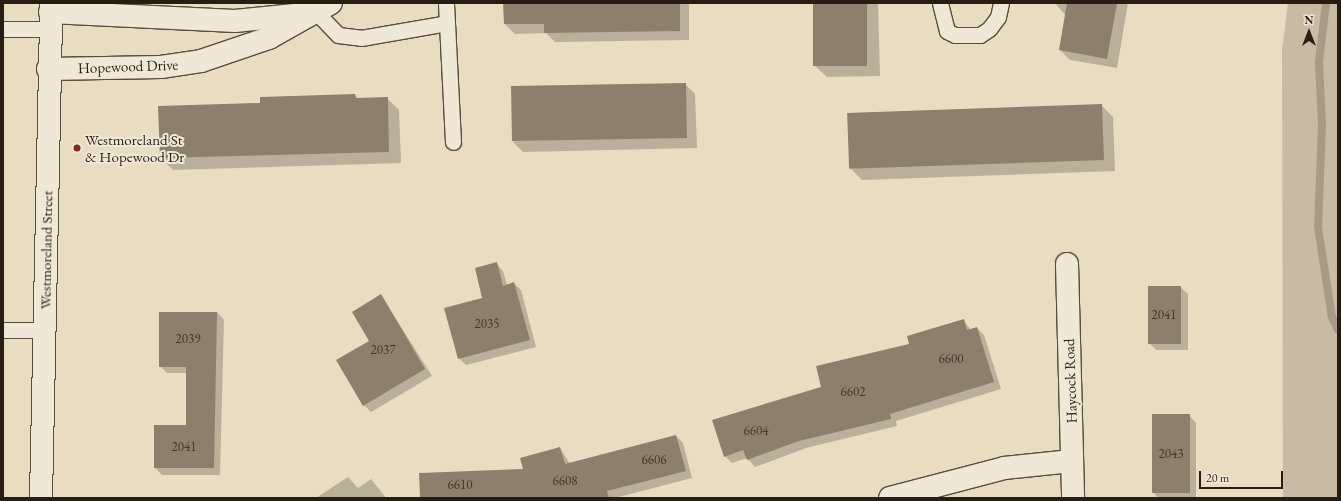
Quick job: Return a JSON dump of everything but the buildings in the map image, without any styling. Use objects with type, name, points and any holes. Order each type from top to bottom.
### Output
[{"type":"street","points":[[50,15],[235,21],[320,6]]},
{"type":"street","name":"Hopewood Drive","points":[[48,69],[160,68],[195,62],[268,38],[320,6]]},
{"type":"street","name":"Westmoreland Street","points":[[41,498],[50,15]]},
{"type":"street","name":"Haycock Road","points":[[1067,264],[1073,498]]},
{"type":"street","points":[[890,498],[1004,468],[1072,461]]},
{"type":"lane","points":[[446,3],[453,142]]},
{"type":"lane","points":[[940,3],[947,31],[955,36],[980,34],[990,29],[998,17],[1001,3]]},
{"type":"lane","points":[[320,6],[338,34],[348,38],[447,23]]},
{"type":"lane","points":[[3,28],[50,15]]},
{"type":"lane","points":[[3,330],[44,330]]},
{"type":"shaded area","points":[[1288,3],[1338,3],[1338,498],[1283,498],[1282,50]]},
{"type":"waterway","points":[[1326,3],[1319,62],[1322,125],[1318,227],[1332,317],[1338,330]]},
{"type":"place","name":"Westmoreland St & Hopewood Dr","points":[[77,148]]}]
